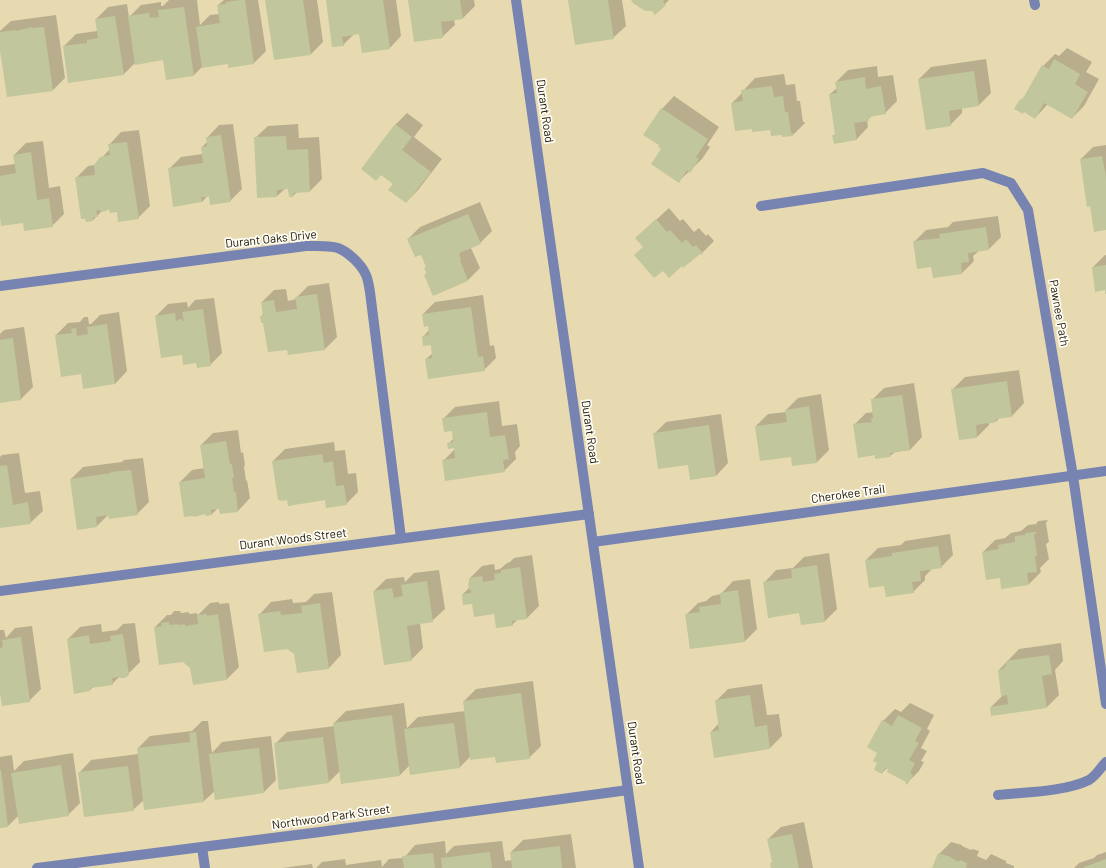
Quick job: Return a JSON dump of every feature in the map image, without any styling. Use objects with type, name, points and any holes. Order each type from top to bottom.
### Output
[{"type":"street","name":"Durant Road","points":[[516,0],[639,868]]},
{"type":"street","name":"Pawnee Path","points":[[761,206],[983,173],[1011,182],[1028,210],[1073,476],[1106,704]]},
{"type":"street","name":"Durant Oaks Drive","points":[[0,286],[306,246],[338,248],[348,254],[357,262],[366,274],[370,292],[402,538]]},
{"type":"street","name":"Cherokee Trail","points":[[593,542],[1106,471]]},
{"type":"street","name":"Durant Woods Street","points":[[0,591],[589,514]]},
{"type":"street","points":[[998,794],[1046,791],[1072,785],[1091,779],[1106,762]]},
{"type":"street","name":"Northwood Park Street","points":[[38,868],[628,790]]},
{"type":"street","points":[[202,847],[205,868]]},
{"type":"building","points":[[245,0],[254,64],[228,68],[228,64],[202,68],[196,27],[220,23],[217,5]]},
{"type":"building","points":[[265,0],[303,0],[311,55],[274,60]]},
{"type":"building","points":[[326,0],[383,0],[390,49],[362,53],[359,34],[342,37],[344,46],[332,47]]},
{"type":"building","points":[[408,0],[460,0],[463,19],[441,22],[443,38],[414,42]]},
{"type":"building","points":[[568,0],[608,0],[614,39],[575,45]]},
{"type":"building","points":[[631,0],[664,0],[663,2],[666,5],[655,15],[652,11],[645,11]]},
{"type":"building","points":[[184,7],[194,76],[166,80],[163,60],[135,65],[128,16],[149,13],[150,18],[159,17],[158,10]]},
{"type":"building","points":[[115,16],[124,75],[68,83],[63,46],[87,43],[87,40],[98,38],[95,19]]},
{"type":"building","points":[[32,27],[44,27],[53,91],[7,97],[0,51],[0,32],[16,31]]},
{"type":"building","points":[[1054,59],[1080,74],[1075,84],[1088,92],[1072,119],[1044,103],[1035,119],[1024,112],[1023,114],[1014,109],[1020,99],[1022,100],[1042,65],[1049,69]]},
{"type":"building","points":[[974,71],[979,106],[949,111],[951,126],[926,130],[918,79]]},
{"type":"building","points":[[865,77],[866,89],[881,86],[886,114],[869,117],[869,121],[854,123],[857,140],[834,144],[832,135],[835,135],[829,94],[837,93],[835,82]]},
{"type":"building","points":[[772,86],[774,97],[783,96],[785,112],[788,112],[791,133],[793,133],[793,136],[771,136],[770,130],[752,132],[752,129],[735,131],[731,103],[743,101],[741,90]]},
{"type":"building","points":[[661,108],[708,139],[696,157],[699,159],[690,173],[687,170],[679,183],[651,164],[661,149],[658,147],[659,145],[643,135]]},
{"type":"building","points":[[395,124],[412,137],[402,150],[431,172],[406,203],[388,190],[393,184],[381,175],[376,181],[361,169]]},
{"type":"building","points":[[221,135],[231,202],[210,205],[209,196],[201,197],[202,202],[173,207],[168,168],[203,163],[201,147],[207,146],[206,137]]},
{"type":"building","points":[[286,136],[287,150],[308,149],[310,192],[293,193],[293,197],[289,197],[288,189],[277,190],[277,197],[257,198],[254,137]]},
{"type":"building","points":[[127,142],[139,219],[118,222],[117,212],[110,213],[109,209],[101,212],[99,210],[96,211],[98,217],[93,217],[93,221],[86,222],[85,219],[81,219],[75,177],[95,175],[94,165],[100,157],[110,155],[108,144]]},
{"type":"building","points":[[31,152],[37,200],[49,198],[53,227],[24,231],[23,223],[1,226],[0,176],[16,173],[13,155]]},
{"type":"building","points":[[1102,156],[1106,177],[1106,230],[1094,232],[1090,206],[1087,207],[1080,159]]},
{"type":"building","points":[[468,214],[481,244],[459,253],[468,281],[433,296],[424,275],[427,274],[424,268],[426,267],[421,255],[415,257],[407,239]]},
{"type":"building","points":[[656,219],[667,232],[670,230],[682,243],[686,239],[693,247],[696,245],[703,253],[683,268],[682,266],[669,278],[663,271],[654,278],[634,255],[643,247],[635,238]]},
{"type":"building","points":[[986,227],[989,250],[968,253],[969,262],[961,263],[962,274],[933,278],[931,267],[917,269],[913,241],[940,238],[939,234]]},
{"type":"building","points":[[1106,265],[1106,294],[1105,290],[1095,292],[1092,267]]},
{"type":"building","points":[[317,294],[325,350],[288,355],[287,350],[268,352],[263,323],[261,323],[260,316],[263,316],[261,302],[274,300],[276,312],[297,309],[295,297]]},
{"type":"building","points":[[471,307],[478,357],[483,356],[485,371],[428,379],[425,359],[432,358],[431,345],[423,346],[422,336],[429,335],[428,326],[424,327],[422,314]]},
{"type":"building","points":[[203,309],[211,366],[197,368],[196,363],[183,365],[182,355],[161,358],[155,316],[175,313],[176,322],[177,320],[182,319],[184,321],[182,312]]},
{"type":"building","points":[[107,324],[115,384],[83,389],[81,374],[61,377],[55,335],[72,333],[71,329],[76,328],[77,336],[88,334],[87,327]]},
{"type":"building","points":[[13,338],[21,400],[0,403],[0,340]]},
{"type":"building","points":[[1007,381],[1012,417],[996,419],[996,422],[976,425],[977,438],[959,440],[951,389]]},
{"type":"building","points":[[902,395],[910,450],[890,453],[890,457],[875,459],[875,455],[858,458],[853,424],[872,422],[871,399]]},
{"type":"building","points":[[809,406],[817,463],[792,466],[791,457],[760,461],[755,426],[787,422],[785,410]]},
{"type":"building","points":[[487,412],[490,437],[505,435],[509,459],[503,460],[505,472],[445,481],[442,460],[455,458],[454,448],[448,449],[447,443],[453,442],[452,431],[444,432],[442,418]]},
{"type":"building","points":[[709,425],[716,476],[690,480],[688,465],[658,469],[653,433]]},
{"type":"building","points":[[226,441],[230,464],[232,464],[234,478],[232,478],[234,492],[236,492],[238,512],[220,514],[219,509],[211,510],[212,515],[205,516],[205,514],[194,517],[184,517],[179,482],[205,478],[200,445]]},
{"type":"building","points":[[322,454],[324,463],[333,461],[336,486],[344,485],[347,505],[326,508],[325,500],[288,506],[287,500],[278,500],[272,461]]},
{"type":"building","points":[[7,465],[13,505],[28,502],[31,524],[0,528],[0,466]]},
{"type":"building","points":[[131,470],[138,515],[109,519],[108,515],[96,517],[97,527],[77,530],[70,479]]},
{"type":"building","points":[[1036,532],[1036,534],[1034,534],[1037,555],[1035,556],[1037,572],[1027,573],[1029,585],[1001,589],[1000,578],[986,580],[982,552],[999,549],[998,545],[1015,542],[1015,536]]},
{"type":"building","points":[[938,546],[942,568],[920,571],[921,581],[912,582],[914,593],[886,597],[884,586],[869,588],[865,560],[892,556],[892,553]]},
{"type":"building","points":[[817,565],[825,622],[801,625],[799,613],[768,618],[763,582],[792,578],[791,569]]},
{"type":"building","points":[[520,567],[527,619],[512,621],[513,626],[496,628],[494,614],[474,617],[472,604],[463,605],[462,594],[471,593],[468,583],[469,578],[482,576],[483,582],[495,580],[494,574],[501,573],[501,570]]},
{"type":"building","points":[[427,581],[433,622],[407,626],[412,661],[384,665],[373,591],[392,588],[394,598],[403,596],[401,585]]},
{"type":"building","points":[[738,590],[745,642],[690,649],[685,614],[700,612],[699,607],[721,604],[720,593]]},
{"type":"building","points":[[320,603],[329,669],[297,673],[294,654],[287,649],[264,652],[258,614],[280,611],[281,615],[302,613],[301,606]]},
{"type":"building","points":[[207,614],[207,616],[218,614],[227,680],[193,685],[190,668],[183,662],[159,665],[154,627],[162,626],[161,623],[169,622],[169,625],[185,624],[185,626],[198,624],[197,615]]},
{"type":"building","points":[[123,634],[129,675],[125,678],[112,678],[113,685],[90,688],[90,691],[74,694],[67,639],[89,635],[90,644],[111,641],[110,636]]},
{"type":"building","points":[[21,637],[30,702],[2,706],[0,694],[0,648],[3,647],[2,640]]},
{"type":"building","points":[[1049,655],[1052,674],[1042,676],[1047,708],[991,716],[990,707],[1008,704],[1007,695],[1001,696],[998,670],[1003,669],[1006,665],[1006,661]]},
{"type":"building","points":[[521,693],[530,759],[496,763],[495,757],[470,760],[463,701]]},
{"type":"building","points":[[750,695],[755,727],[767,725],[770,749],[714,758],[710,732],[719,730],[715,700]]},
{"type":"building","points":[[392,715],[400,776],[341,784],[333,723]]},
{"type":"building","points":[[898,715],[922,728],[915,741],[919,743],[909,760],[915,763],[910,773],[913,775],[907,785],[905,783],[906,782],[887,772],[888,769],[885,768],[882,774],[874,770],[877,763],[873,761],[877,753],[867,747],[882,720],[892,726]]},
{"type":"building","points":[[454,723],[460,768],[410,775],[404,729]]},
{"type":"building","points":[[196,732],[204,802],[144,810],[137,748],[190,742],[189,733]]},
{"type":"building","points":[[323,737],[329,783],[279,790],[274,743]]},
{"type":"building","points":[[259,748],[264,793],[215,800],[209,754]]},
{"type":"building","points":[[61,765],[69,816],[19,824],[11,773]]},
{"type":"building","points":[[128,766],[134,811],[84,817],[78,772]]},
{"type":"building","points":[[0,770],[8,827],[0,828]]},
{"type":"building","points":[[792,834],[799,868],[771,868],[770,863],[772,862],[767,839]]},
{"type":"building","points":[[560,846],[562,868],[512,868],[510,852]]},
{"type":"building","points":[[490,852],[492,868],[442,868],[441,858]]},
{"type":"building","points":[[433,853],[435,868],[404,868],[402,856]]},
{"type":"building","points":[[938,853],[951,857],[959,862],[960,860],[967,863],[966,868],[932,868]]},
{"type":"building","points":[[1106,859],[1106,868],[1084,868],[1084,867]]}]
